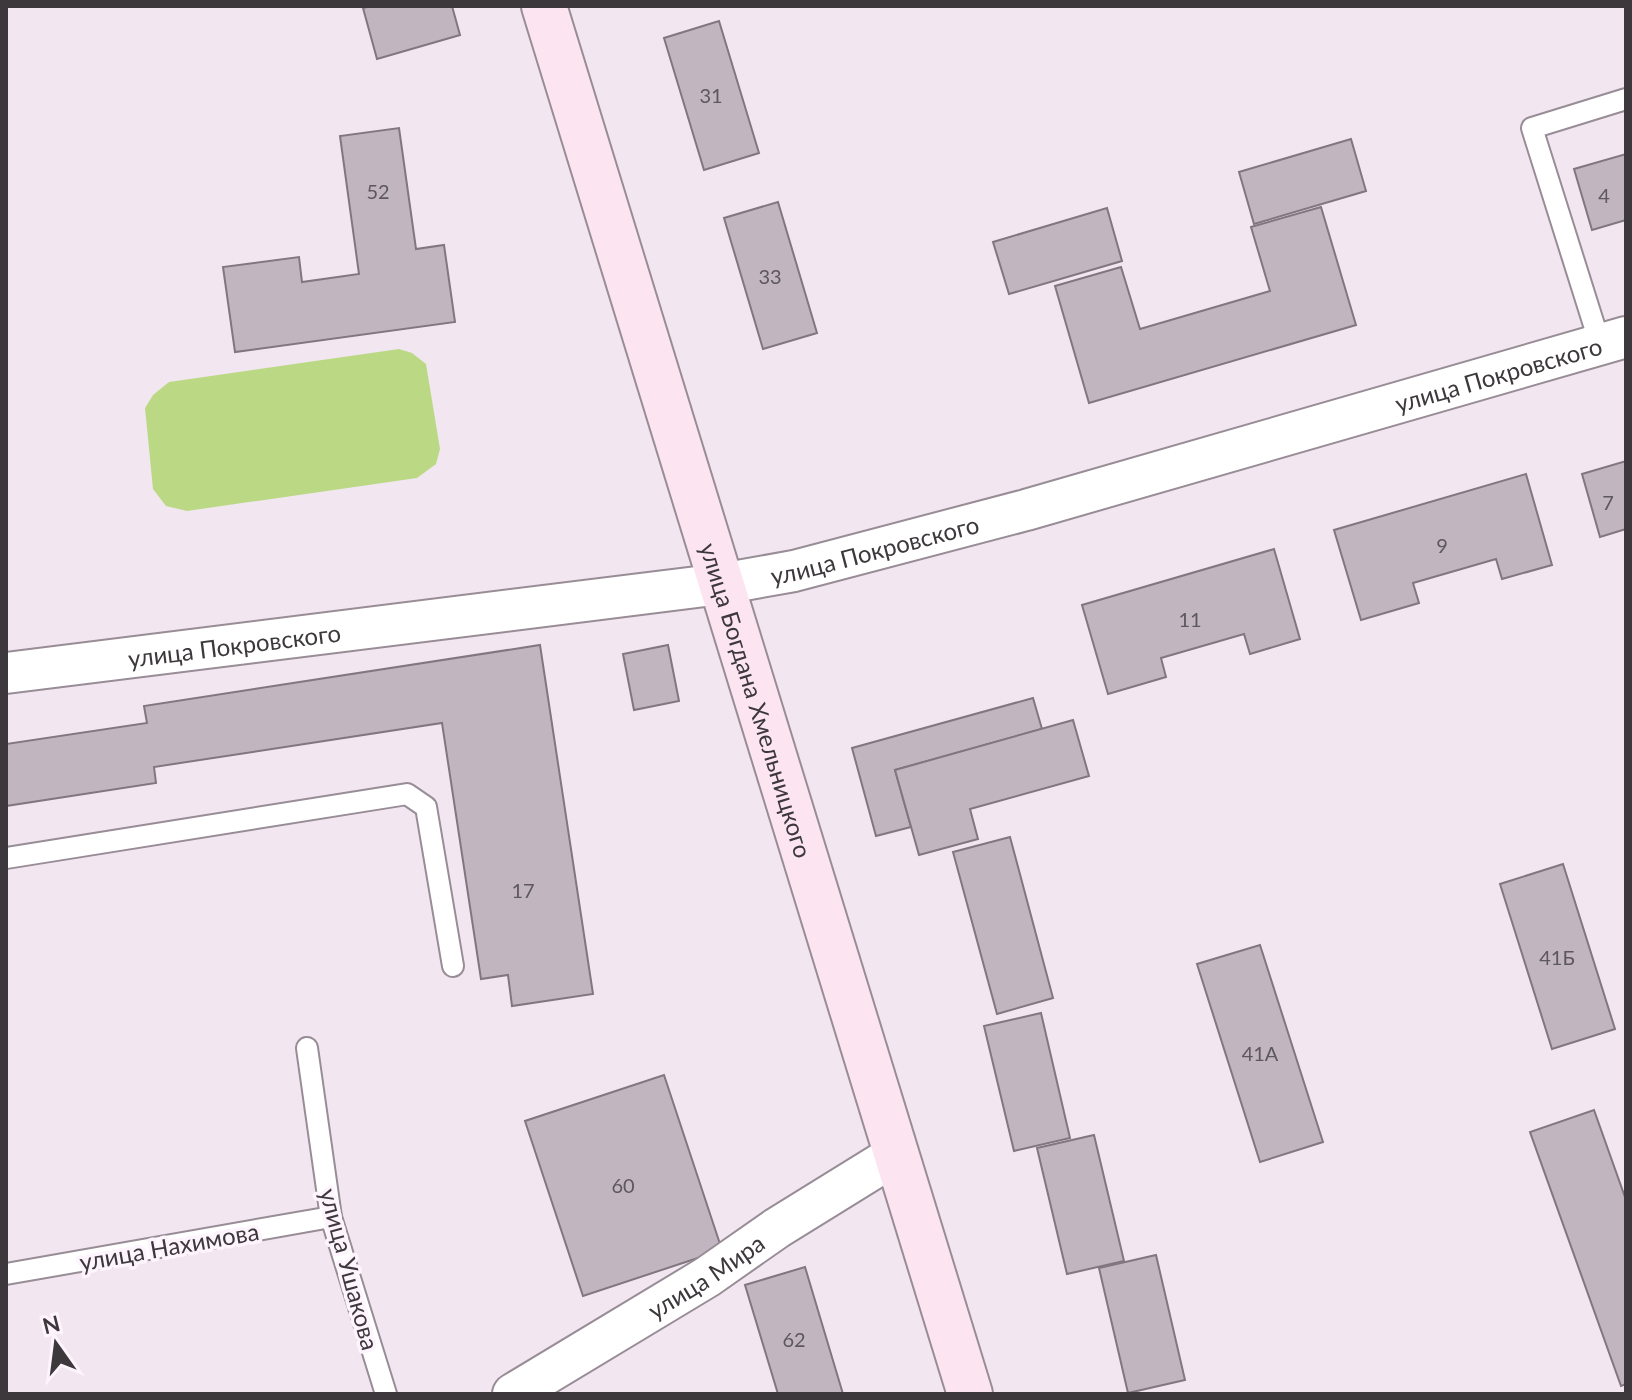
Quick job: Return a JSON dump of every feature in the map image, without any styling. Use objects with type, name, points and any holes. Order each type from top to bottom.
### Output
[{"type":"street","name":"улица Богдана Хмельницкого","points":[[544,6],[970,1394]]},
{"type":"street","name":"улица Покровского","points":[[6,673],[721,584],[794,571],[1026,510],[1613,340]]},
{"type":"street","name":"улица Мира","points":[[513,1394],[707,1277],[777,1228],[895,1155]]},
{"type":"lane","points":[[1613,340],[1532,128],[1626,99]]},
{"type":"lane","points":[[6,858],[407,794],[426,807],[453,966]]},
{"type":"lane","name":"улица Ушакова","points":[[307,1048],[331,1217],[386,1394]]},
{"type":"lane","name":"улица Нахимова","points":[[6,1274],[331,1217]]},
{"type":"green space","points":[[399,349],[412,353],[426,364],[440,449],[436,464],[417,478],[187,511],[166,506],[153,489],[145,408],[153,395],[169,382]]},
{"type":"building","points":[[452,6],[460,35],[377,59],[363,8]]},
{"type":"building","points":[[719,21],[759,153],[704,170],[664,38]]},
{"type":"building","points":[[399,128],[416,249],[444,245],[455,322],[235,352],[223,267],[299,257],[302,282],[359,274],[340,136]]},
{"type":"building","points":[[1351,139],[1366,191],[1254,224],[1239,172]]},
{"type":"building","points":[[1626,154],[1626,220],[1592,230],[1574,169]]},
{"type":"building","points":[[778,202],[817,333],[763,349],[724,218]]},
{"type":"building","points":[[1321,207],[1356,325],[1089,403],[1055,286],[1121,267],[1140,329],[1270,291],[1251,227]]},
{"type":"building","points":[[1107,208],[1122,261],[1009,294],[993,242]]},
{"type":"building","points":[[1626,461],[1626,529],[1600,537],[1582,474]]},
{"type":"building","points":[[1526,474],[1552,565],[1502,579],[1496,559],[1413,583],[1419,603],[1361,620],[1334,530]]},
{"type":"building","points":[[1274,549],[1300,639],[1250,654],[1244,634],[1161,658],[1166,677],[1108,694],[1082,605]]},
{"type":"building","points":[[540,645],[593,994],[512,1006],[508,975],[481,979],[442,723],[154,767],[156,783],[6,806],[6,744],[147,723],[144,706]]},
{"type":"building","points":[[668,645],[679,701],[634,710],[623,654]]},
{"type":"building","points":[[1033,698],[1042,729],[895,770],[911,827],[876,836],[852,748]]},
{"type":"building","points":[[1073,720],[1089,776],[970,809],[978,839],[919,855],[895,770]]},
{"type":"building","points":[[1010,837],[1053,998],[997,1014],[953,852]]},
{"type":"building","points":[[1563,864],[1615,1029],[1552,1049],[1500,884]]},
{"type":"building","points":[[1260,945],[1323,1142],[1260,1162],[1197,964]]},
{"type":"building","points":[[1041,1013],[1070,1138],[1014,1151],[984,1026]]},
{"type":"building","points":[[664,1075],[722,1250],[583,1296],[525,1121]]},
{"type":"building","points":[[1594,1110],[1626,1200],[1626,1384],[1621,1386],[1530,1132]]},
{"type":"building","points":[[1094,1135],[1124,1261],[1067,1274],[1037,1148]]},
{"type":"building","points":[[1156,1255],[1185,1380],[1128,1393],[1099,1268]]},
{"type":"building","points":[[805,1267],[843,1394],[778,1394],[745,1285]]}]
